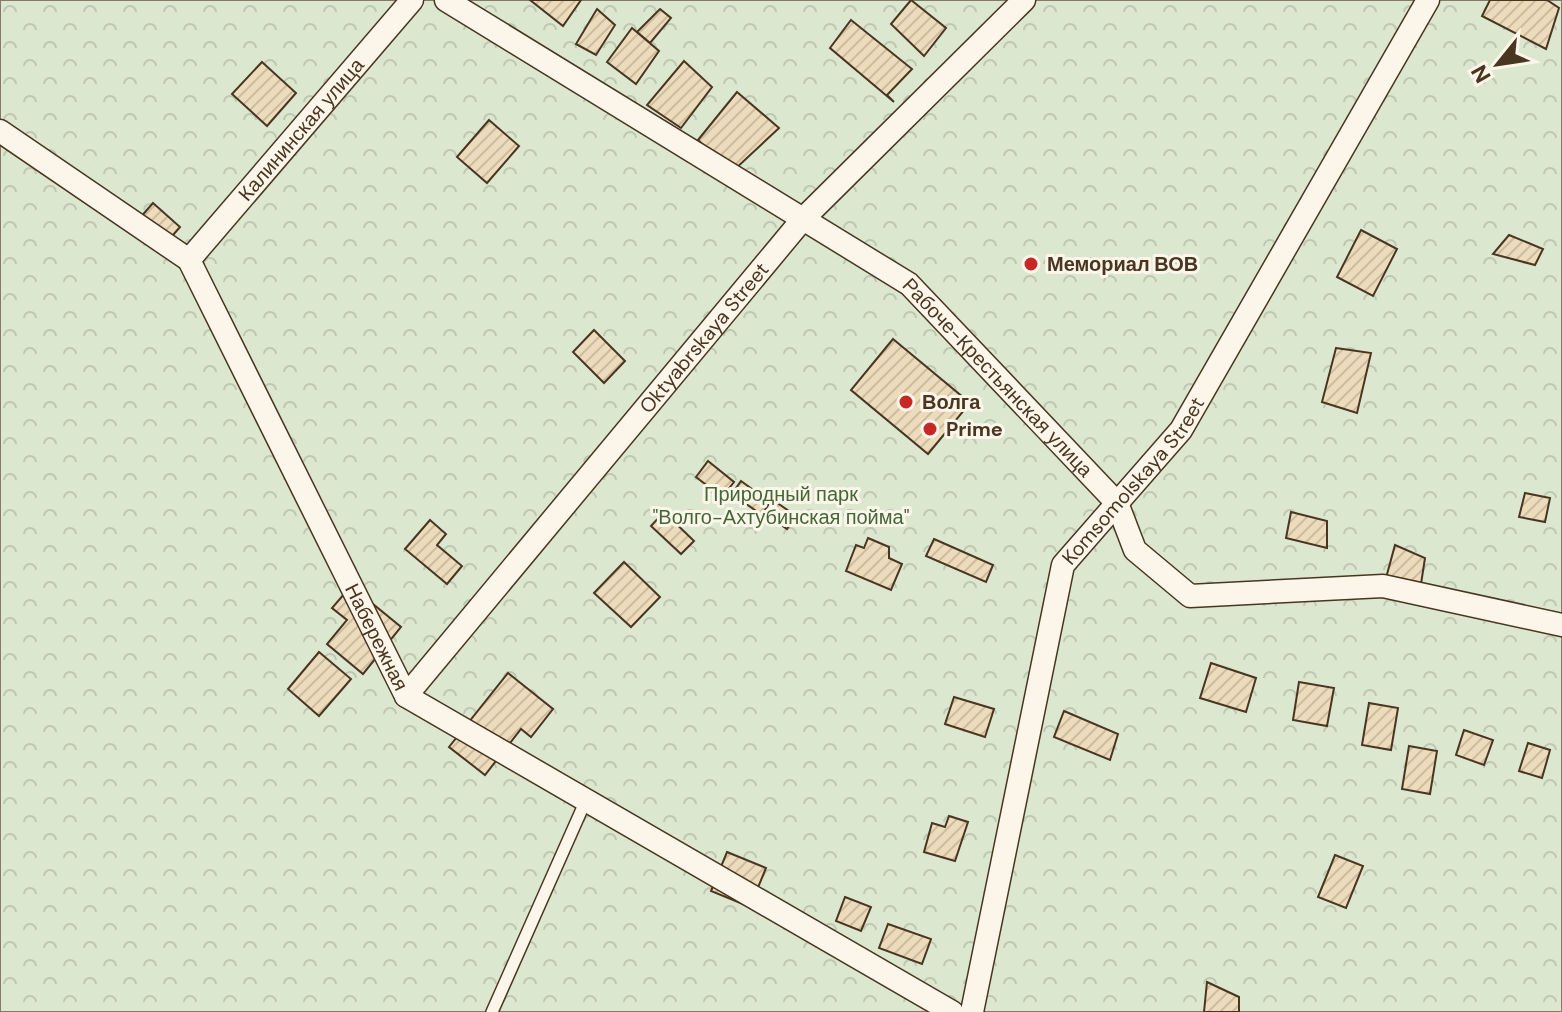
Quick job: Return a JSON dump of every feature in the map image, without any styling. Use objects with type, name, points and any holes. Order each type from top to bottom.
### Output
[{"type":"street","name":"Калининская улица","points":[[189,260],[412,0]]},
{"type":"street","name":"Рабоче-Крестьянская улица","points":[[446,0],[909,284],[1117,503],[1135,550],[1190,596],[1383,586],[1562,625]]},
{"type":"street","name":"Oktyabrskaya Street","points":[[406,696],[802,220],[1024,0]]},
{"type":"street","name":"Komsomolskaya Street","points":[[972,1012],[1063,565],[1181,430],[1428,0]]},
{"type":"street","name":"Набережная","points":[[0,131],[189,260],[406,696],[952,1012]]},
{"type":"lane","points":[[492,1012],[586,800]]},
{"type":"green space","name":"Природный парк \"Волго-Ахтубинская пойма\"","points":[[0,0],[1562,0],[1562,1012],[0,1012]]},
{"type":"building","points":[[530,0],[581,0],[563,26]]},
{"type":"building","points":[[911,0],[946,28],[924,56],[891,24]]},
{"type":"building","points":[[1490,0],[1547,0],[1559,8],[1546,49],[1482,16]]},
{"type":"building","points":[[597,9],[615,25],[596,55],[576,44]]},
{"type":"building","points":[[660,9],[671,18],[650,43],[637,32]]},
{"type":"building","points":[[851,20],[912,69],[887,95],[894,102],[830,48]]},
{"type":"building","points":[[632,28],[659,51],[636,84],[607,62]]},
{"type":"building","points":[[684,61],[712,87],[681,128],[647,105]]},
{"type":"building","points":[[262,62],[296,93],[267,126],[232,94]]},
{"type":"building","points":[[737,92],[779,128],[732,172],[698,140]]},
{"type":"building","points":[[489,120],[519,146],[487,183],[457,157]]},
{"type":"building","points":[[153,203],[180,227],[166,243],[139,219]]},
{"type":"building","points":[[1361,230],[1397,249],[1373,296],[1337,277]]},
{"type":"building","points":[[1509,235],[1543,249],[1535,265],[1493,254]]},
{"type":"building","points":[[594,330],[625,361],[604,383],[573,352]]},
{"type":"building","points":[[893,339],[970,403],[928,454],[851,390]]},
{"type":"building","points":[[1336,348],[1371,353],[1357,413],[1322,402]]},
{"type":"building","points":[[708,461],[734,482],[722,497],[696,477]]},
{"type":"building","points":[[741,481],[770,502],[762,515],[732,494]]},
{"type":"building","points":[[1525,493],[1550,498],[1545,522],[1519,517]]},
{"type":"building","points":[[776,502],[796,516],[787,529],[767,515]]},
{"type":"building","points":[[664,512],[694,541],[681,554],[651,526]]},
{"type":"building","points":[[1291,512],[1327,521],[1327,548],[1286,538]]},
{"type":"building","points":[[430,520],[446,534],[437,545],[462,566],[447,584],[405,549]]},
{"type":"building","points":[[868,538],[889,547],[889,558],[902,564],[891,590],[846,571],[856,545],[864,548]]},
{"type":"building","points":[[934,539],[993,565],[986,582],[926,556]]},
{"type":"building","points":[[1395,545],[1425,558],[1421,584],[1386,578]]},
{"type":"building","points":[[624,562],[660,597],[631,627],[594,593]]},
{"type":"building","points":[[351,586],[401,627],[363,674],[327,644],[347,620],[332,608]]},
{"type":"building","points":[[319,652],[351,679],[319,716],[288,689]]},
{"type":"building","points":[[1211,663],[1256,678],[1246,712],[1200,698]]},
{"type":"building","points":[[508,673],[553,709],[531,737],[521,729],[485,775],[449,747]]},
{"type":"building","points":[[1299,682],[1334,688],[1327,726],[1293,720]]},
{"type":"building","points":[[954,697],[994,709],[985,737],[945,724]]},
{"type":"building","points":[[1369,703],[1398,708],[1391,750],[1362,745]]},
{"type":"building","points":[[1064,711],[1118,734],[1110,760],[1054,737]]},
{"type":"building","points":[[1464,730],[1493,740],[1484,765],[1456,755]]},
{"type":"building","points":[[1528,743],[1550,750],[1542,778],[1519,771]]},
{"type":"building","points":[[1409,746],[1437,751],[1430,794],[1402,789]]},
{"type":"building","points":[[949,816],[968,822],[955,861],[924,852],[932,823],[945,827]]},
{"type":"building","points":[[727,852],[766,868],[750,907],[711,891]]},
{"type":"building","points":[[1335,855],[1363,866],[1346,908],[1318,897]]},
{"type":"building","points":[[845,897],[871,907],[861,931],[836,921]]},
{"type":"building","points":[[888,924],[931,939],[922,964],[879,948]]},
{"type":"building","points":[[1207,982],[1239,997],[1239,1012],[1204,1012]]},
{"type":"place","name":"Мемориал ВОВ","points":[[1031,264]]},
{"type":"place","name":"Волга","points":[[906,402]]},
{"type":"place","name":"Prime","points":[[930,429]]}]
